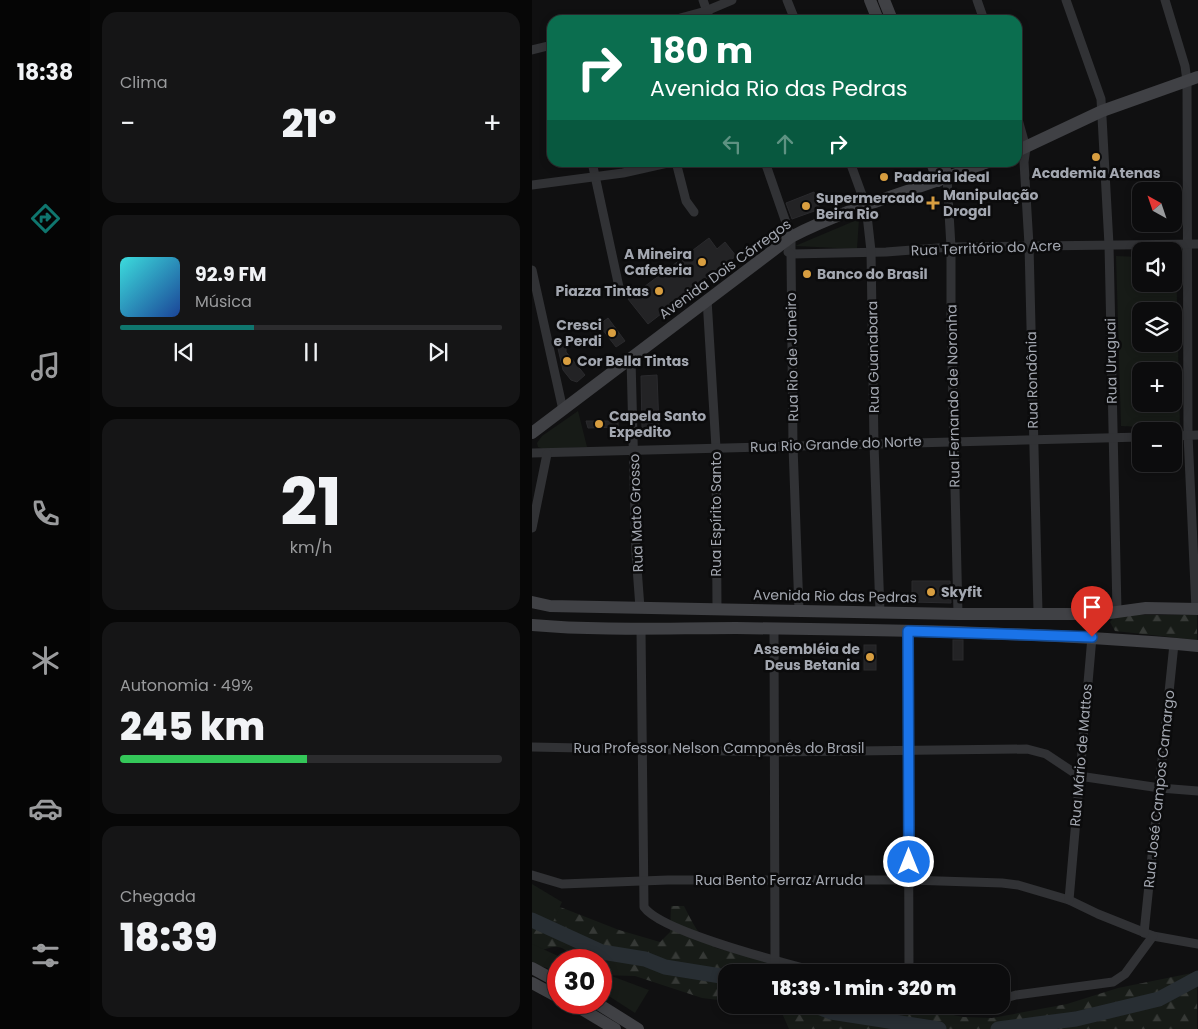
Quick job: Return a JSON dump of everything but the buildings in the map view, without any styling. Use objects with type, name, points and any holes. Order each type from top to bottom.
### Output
[{"type":"main road","points":[[870,0],[876,15]]},
{"type":"main road","points":[[884,0],[890,15]]},
{"type":"main road","points":[[1022,149],[1102,111],[1192,79]]},
{"type":"main road","points":[[935,167],[943,180]]},
{"type":"main road","points":[[943,167],[943,180]]},
{"type":"main road","name":"Avenida Dois Córregos","points":[[532,433],[791,237],[866,206],[976,167]]},
{"type":"main road","name":"Avenida Rio das Pedras","points":[[532,602],[550,606],[958,614],[1038,612],[1102,614],[1116,611],[1197,609]]},
{"type":"main road","points":[[774,629],[800,623],[803,615],[799,610]]},
{"type":"main road","points":[[532,625],[641,629],[908,631],[1092,637],[1198,646]]},
{"type":"main road","points":[[532,968],[547,976]]},
{"type":"main road","points":[[532,983],[547,990]]},
{"type":"main road","points":[[612,1012],[638,1029]]},
{"type":"main road","points":[[586,1014],[600,1025],[615,1029]]},
{"type":"street","points":[[703,0],[708,15]]},
{"type":"street","points":[[691,15],[732,0]]},
{"type":"street","points":[[787,0],[793,15]]},
{"type":"street","points":[[977,0],[982,15]]},
{"type":"street","name":"Rua Uruguai","points":[[1066,0],[1101,99],[1102,111],[1109,245],[1116,611]]},
{"type":"street","points":[[1165,0],[1185,66],[1192,79],[1186,244],[1197,609]]},
{"type":"street","points":[[532,50],[547,46]]},
{"type":"street","name":"Rua Rondônia","points":[[1022,149],[1029,245],[1038,612]]},
{"type":"street","points":[[593,167],[619,287]]},
{"type":"street","points":[[532,184],[596,176],[645,167]]},
{"type":"street","points":[[677,167],[686,201],[694,212]]},
{"type":"street","points":[[767,167],[791,237],[791,254]]},
{"type":"street","name":"Rua Guanabara","points":[[852,167],[866,206],[871,251],[874,444],[880,612]]},
{"type":"street","name":"Rua Fernando de Noronha","points":[[943,180],[951,247],[958,614]]},
{"type":"street","name":"Rua Território do Acre","points":[[791,254],[1029,245],[1198,244]]},
{"type":"street","points":[[780,246],[791,254]]},
{"type":"street","name":"Rua Rio de Janeiro","points":[[791,254],[793,446],[799,610]]},
{"type":"street","points":[[532,270],[536,313],[563,410]]},
{"type":"street","name":"Rua Espírito Santo","points":[[707,299],[716,448],[717,608]]},
{"type":"street","name":"Rua Mato Grosso","points":[[631,359],[636,554],[640,608]]},
{"type":"street","name":"Rua Rio Grande do Norte","points":[[532,453],[874,444],[954,440],[1132,437]]},
{"type":"street","points":[[532,528],[547,454]]},
{"type":"street","name":"Rua Mário de Mattos","points":[[1069,900],[1092,637],[1094,621],[1102,614]]},
{"type":"street","points":[[641,629],[644,907],[649,915],[663,923],[787,964]]},
{"type":"street","points":[[774,629],[775,961]]},
{"type":"street","points":[[908,631],[909,964]]},
{"type":"street","name":"Rua José Campos Camargo","points":[[1144,933],[1174,644]]},
{"type":"street","name":"Rua Professor Nelson Camponês do Brasil","points":[[532,747],[774,752],[1027,749],[1046,754],[1079,776],[1160,788],[1198,791]]},
{"type":"street","name":"Rua Bento Ferraz Arruda","points":[[532,875],[562,884],[643,881],[909,880],[1018,885],[1069,900],[1153,936],[1198,944]]},
{"type":"street","points":[[1010,997],[1113,982],[1125,974],[1153,936]]},
{"type":"green space","points":[[859,219],[857,249],[795,246]]},
{"type":"green space","points":[[1116,256],[1132,257],[1132,292],[1177,292],[1177,302],[1132,302],[1132,352],[1178,352],[1178,362],[1132,362],[1132,412],[1180,412],[1180,422],[1132,422],[1132,427],[1121,426]]},
{"type":"green space","points":[[578,411],[587,447],[543,449],[538,447],[537,443],[542,436]]},
{"type":"green space","points":[[1124,615],[1197,615],[1197,640],[1115,631],[1110,622],[1114,617]]},
{"type":"green space","points":[[532,884],[562,902],[552,924],[532,915]]},
{"type":"green space","points":[[532,896],[619,930],[660,942],[670,932],[671,906],[684,906],[701,935],[716,948],[779,964],[718,964],[718,1000],[702,998],[635,976],[612,975],[612,949],[563,949],[552,947],[532,953]]},
{"type":"green space","points":[[532,944],[547,951],[547,968],[532,964]]},
{"type":"green space","points":[[1197,972],[1197,1029],[789,1029],[782,1014],[948,1014],[963,1017],[992,1018],[1067,1004],[1118,988]]},
{"type":"green space","points":[[612,976],[649,990],[635,1013],[612,998]]},
{"type":"waterway","points":[[532,920],[602,952],[645,959],[665,967],[718,976]]},
{"type":"waterway","points":[[998,1029],[1076,1019],[1159,999],[1198,978]]},
{"type":"waterway","points":[[844,1014],[939,1029]]},
{"type":"place","name":"Academia Atenas","points":[[1096,157]]},
{"type":"place","name":"Padaria Ideal","points":[[884,177]]},
{"type":"place","name":"Manipulação Drogal","points":[[933,203]]},
{"type":"place","name":"Supermercado Beira Rio","points":[[806,206]]},
{"type":"place","name":"A Mineira Cafeteria","points":[[702,262]]},
{"type":"place","name":"Banco do Brasil","points":[[807,274]]},
{"type":"place","name":"Piazza Tintas","points":[[659,291]]},
{"type":"place","name":"Cresci e Perdi","points":[[612,333]]},
{"type":"place","name":"Cor Bella Tintas","points":[[567,361]]},
{"type":"place","name":"Capela Santo Expedito","points":[[599,424]]},
{"type":"place","name":"Skyfit","points":[[931,592]]},
{"type":"place","name":"Assembléia de Deus Betania","points":[[870,657]]},
{"type":"route","points":[[909,862],[908,631],[1092,637]]}]
